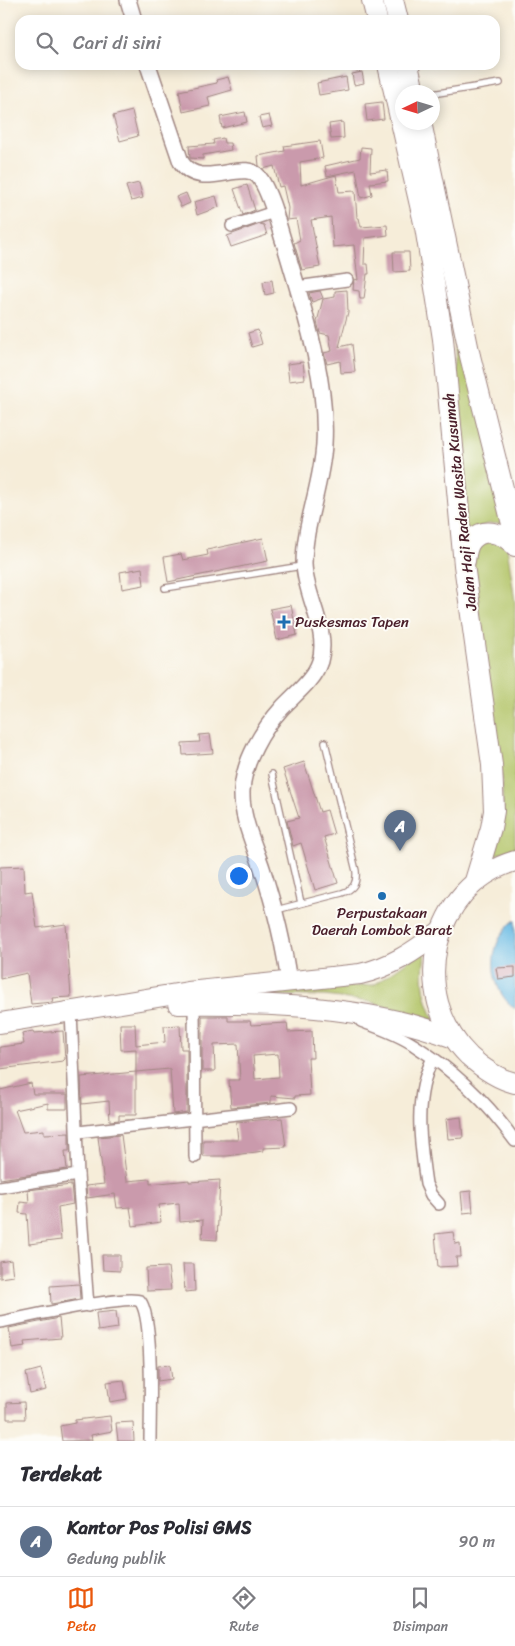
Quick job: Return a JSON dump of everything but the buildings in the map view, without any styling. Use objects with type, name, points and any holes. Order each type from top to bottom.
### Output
[{"type":"highway","points":[[372,0],[376,15]]},
{"type":"highway","points":[[393,0],[397,15]]},
{"type":"highway","name":"Jalan Haji Raden Wasita Kusumah","points":[[389,70],[425,227],[436,294],[446,368],[464,565],[492,765],[494,792],[491,828],[475,881]]},
{"type":"highway","points":[[409,70],[412,85]]},
{"type":"highway","name":"Jalan Haji Raden Wasita Kusumah","points":[[423,130],[470,356],[513,514],[515,536]]},
{"type":"highway","points":[[464,565],[470,543],[480,534],[490,533],[504,536],[515,546]]},
{"type":"highway","points":[[514,1085],[475,1062],[454,1038],[440,1012],[435,992],[433,965],[439,932],[454,904],[475,881],[502,865],[515,861]]},
{"type":"highway","points":[[108,1006],[194,1004],[288,983],[346,977],[385,968],[417,950],[439,932]]},
{"type":"highway","points":[[0,1023],[70,1010],[234,995],[330,1010],[370,1014],[427,1028],[454,1038]]},
{"type":"street","points":[[128,0],[132,15]]},
{"type":"street","points":[[150,70],[178,153],[187,170],[202,176],[245,171],[253,173],[261,179],[274,212],[297,288],[316,362],[325,423],[320,480],[308,529],[304,566],[320,635],[320,660],[310,677],[265,730],[252,753],[243,781],[242,793],[244,813],[274,910],[288,983]]},
{"type":"street","points":[[232,226],[274,212]]},
{"type":"street","points":[[297,288],[347,280]]},
{"type":"street","points":[[194,1004],[196,1157]]},
{"type":"street","points":[[70,1010],[78,1132],[78,1175],[88,1306]]},
{"type":"street","points":[[330,1010],[396,1035],[433,1058],[499,1118],[515,1141]]},
{"type":"street","points":[[433,1058],[424,1074],[419,1105],[426,1184],[431,1196],[439,1204]]},
{"type":"street","points":[[78,1132],[291,1108]]},
{"type":"street","points":[[0,1186],[78,1175]]},
{"type":"street","points":[[0,1322],[88,1306],[133,1299],[139,1300],[143,1305],[148,1340],[150,1441]]},
{"type":"lane","points":[[440,93],[500,82]]},
{"type":"lane","points":[[165,588],[304,566]]},
{"type":"lane","points":[[274,910],[347,891],[356,883],[356,871],[325,742]]},
{"type":"lane","points":[[272,774],[301,903]]},
{"type":"green space","points":[[441,257],[511,527],[487,524],[466,535],[455,344]]},
{"type":"green space","points":[[478,538],[507,546],[515,602],[515,848],[495,855],[503,821],[502,779],[470,550]]},
{"type":"green space","points":[[426,948],[423,968],[425,994],[435,1021],[371,1002],[325,996],[243,995],[242,989],[326,988],[374,985]]},
{"type":"water","points":[[515,920],[515,1009],[499,989],[495,977],[494,964],[499,940]]},
{"type":"place","name":"Puskesmas Tapen","points":[[284,622]]},
{"type":"place","name":"Kantor Pos Polisi GMS","points":[[400,851]]},
{"type":"place","name":"Perpustakaan Daerah Lombok Barat","points":[[382,896]]}]
